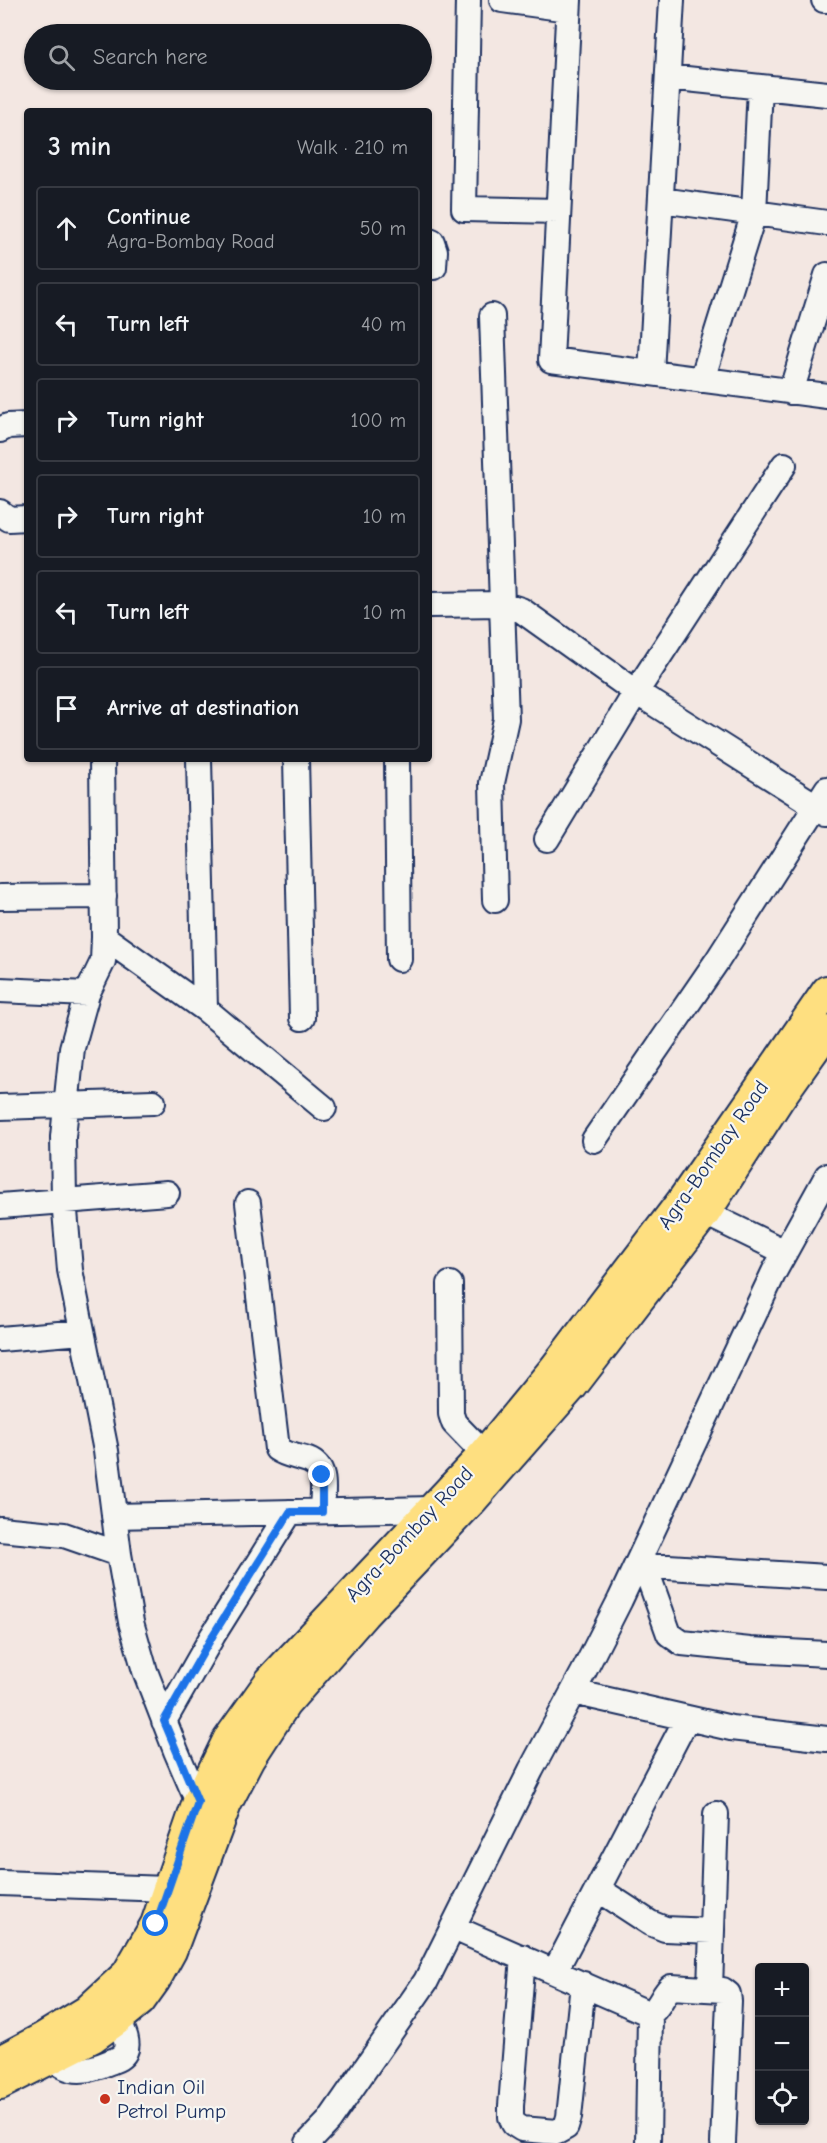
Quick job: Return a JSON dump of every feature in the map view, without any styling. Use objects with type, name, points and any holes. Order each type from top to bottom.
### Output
[{"type":"main road","name":"Agra-Bombay Road","points":[[564,1377],[827,991]]},
{"type":"main road","name":"Agra-Bombay Road","points":[[0,2084],[93,2037],[140,2001],[171,1951],[226,1803],[250,1758],[285,1704],[364,1614],[473,1500],[520,1430],[705,1213],[778,1100],[827,1031]]},
{"type":"main road","name":"Agra-Bombay Road","points":[[0,2061],[87,2011],[127,1974],[156,1924],[198,1802],[228,1740],[270,1681],[484,1454],[520,1430]]},
{"type":"street","points":[[468,0],[464,209],[558,211]]},
{"type":"street","points":[[502,0],[569,5],[551,360],[827,396]]},
{"type":"street","points":[[651,373],[672,0]]},
{"type":"street","points":[[668,77],[827,94]]},
{"type":"street","points":[[702,380],[754,213],[760,87]]},
{"type":"street","points":[[661,200],[827,223]]},
{"type":"street","points":[[432,242],[435,251],[434,267]]},
{"type":"street","points":[[791,392],[827,274]]},
{"type":"street","points":[[492,315],[506,718],[492,783],[495,900]]},
{"type":"street","points":[[0,430],[9,426],[24,425]]},
{"type":"street","points":[[547,839],[636,692],[784,465]]},
{"type":"street","points":[[0,512],[9,519],[24,518]]},
{"type":"street","points":[[432,605],[502,604],[533,617],[636,692],[823,802],[594,1140]]},
{"type":"street","points":[[102,762],[103,962],[87,994],[72,1048],[63,1137],[64,1199],[70,1270],[106,1451],[119,1554],[131,1622],[145,1671],[198,1802]]},
{"type":"street","points":[[199,762],[205,1010]]},
{"type":"street","points":[[296,762],[302,1018]]},
{"type":"street","points":[[397,762],[399,959]]},
{"type":"street","points":[[0,897],[104,896]]},
{"type":"street","points":[[104,938],[205,1010],[324,1108]]},
{"type":"street","points":[[0,990],[87,994]]},
{"type":"street","points":[[0,1107],[153,1102]]},
{"type":"street","points":[[308,2143],[329,2121],[426,1981],[531,1770],[620,1600],[641,1566],[774,1272],[827,1176]]},
{"type":"street","points":[[0,1206],[64,1199],[167,1193]]},
{"type":"street","points":[[248,1203],[277,1449],[286,1455],[309,1460],[319,1467],[322,1475],[322,1512]]},
{"type":"street","points":[[705,1213],[785,1252]]},
{"type":"street","points":[[798,1228],[827,1213]]},
{"type":"street","points":[[450,1284],[451,1414],[454,1423],[484,1454]]},
{"type":"street","points":[[0,1340],[82,1332]]},
{"type":"street","points":[[114,1516],[432,1509]]},
{"type":"street","points":[[164,1721],[213,1635],[290,1512]]},
{"type":"street","points":[[1,1532],[64,1536],[119,1554]]},
{"type":"street","points":[[641,1566],[827,1577]]},
{"type":"street","points":[[641,1566],[669,1634],[682,1643],[750,1650],[827,1654]]},
{"type":"street","points":[[578,1683],[687,1718],[731,1728],[827,1739]]},
{"type":"street","points":[[555,1971],[687,1718]]},
{"type":"street","points":[[710,1988],[716,1814]]},
{"type":"street","points":[[0,1883],[167,1889]]},
{"type":"street","points":[[598,1889],[650,1923],[665,1929],[712,1931]]},
{"type":"street","points":[[454,1928],[650,2014]]},
{"type":"street","points":[[523,1957],[511,2106],[511,2117],[514,2124],[522,2129],[557,2132],[566,2127],[583,1984]]},
{"type":"street","points":[[650,2014],[656,2010],[663,1995],[671,1987],[710,1988],[723,1990],[728,1994],[723,2143]]},
{"type":"street","points":[[648,2143],[650,2014]]},
{"type":"place","name":"Indian Oil Petrol Pump","points":[[105,2099]]},
{"type":"route","points":[[156,1924],[198,1802],[164,1721],[213,1635],[290,1512],[322,1512],[322,1475]]}]
